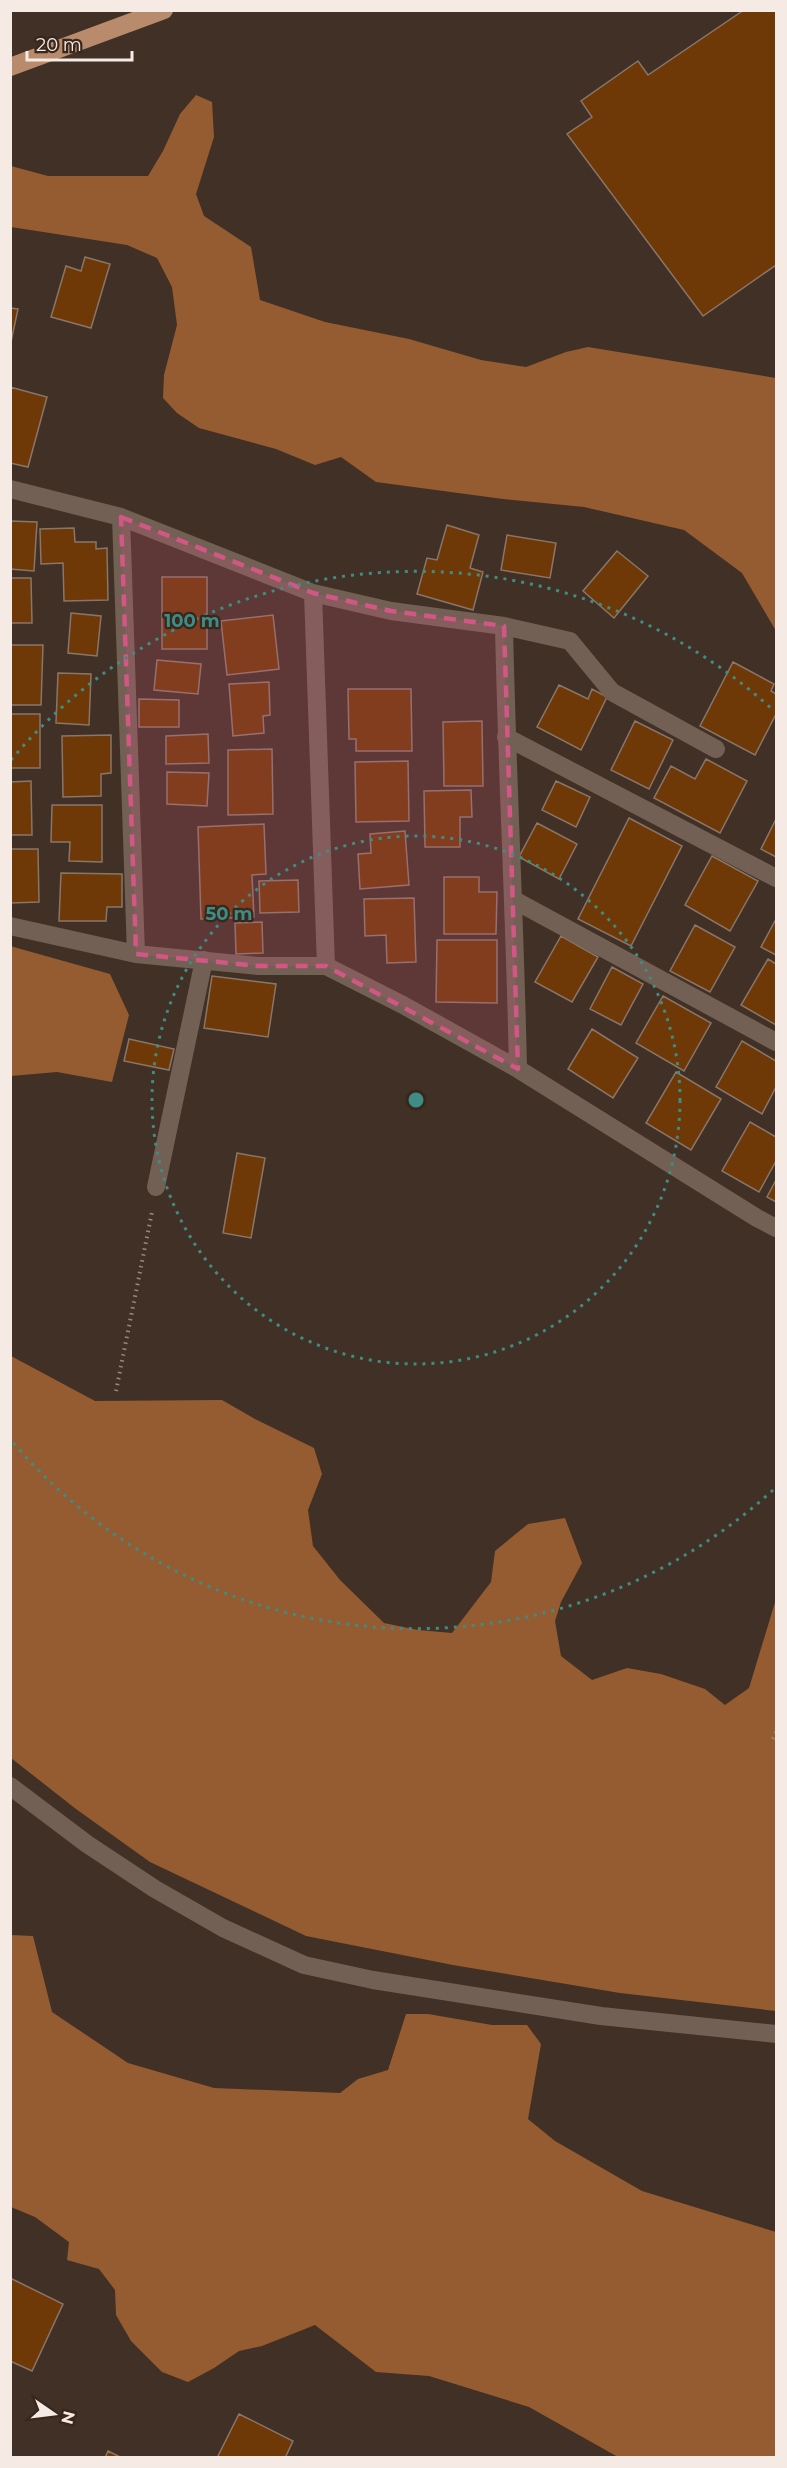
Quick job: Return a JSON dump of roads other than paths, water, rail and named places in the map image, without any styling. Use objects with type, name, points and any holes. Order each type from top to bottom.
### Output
[{"type":"main road","points":[[10,67],[164,10]]},
{"type":"street","points":[[10,489],[121,517],[313,593],[391,611],[504,626],[570,640],[612,692],[716,749]]},
{"type":"street","points":[[121,517],[136,954]]},
{"type":"street","points":[[313,593],[326,966]]},
{"type":"street","points":[[504,626],[518,1069]]},
{"type":"street","points":[[506,737],[777,878]]},
{"type":"street","points":[[514,900],[777,1042]]},
{"type":"street","points":[[10,926],[46,936],[136,954],[258,966],[326,966],[403,1005],[518,1069],[757,1218],[777,1228]]},
{"type":"street","points":[[156,1187],[204,960]]},
{"type":"street","points":[[10,1786],[87,1844],[155,1889],[223,1928],[304,1965],[373,1980],[601,2016],[777,2034]]}]
